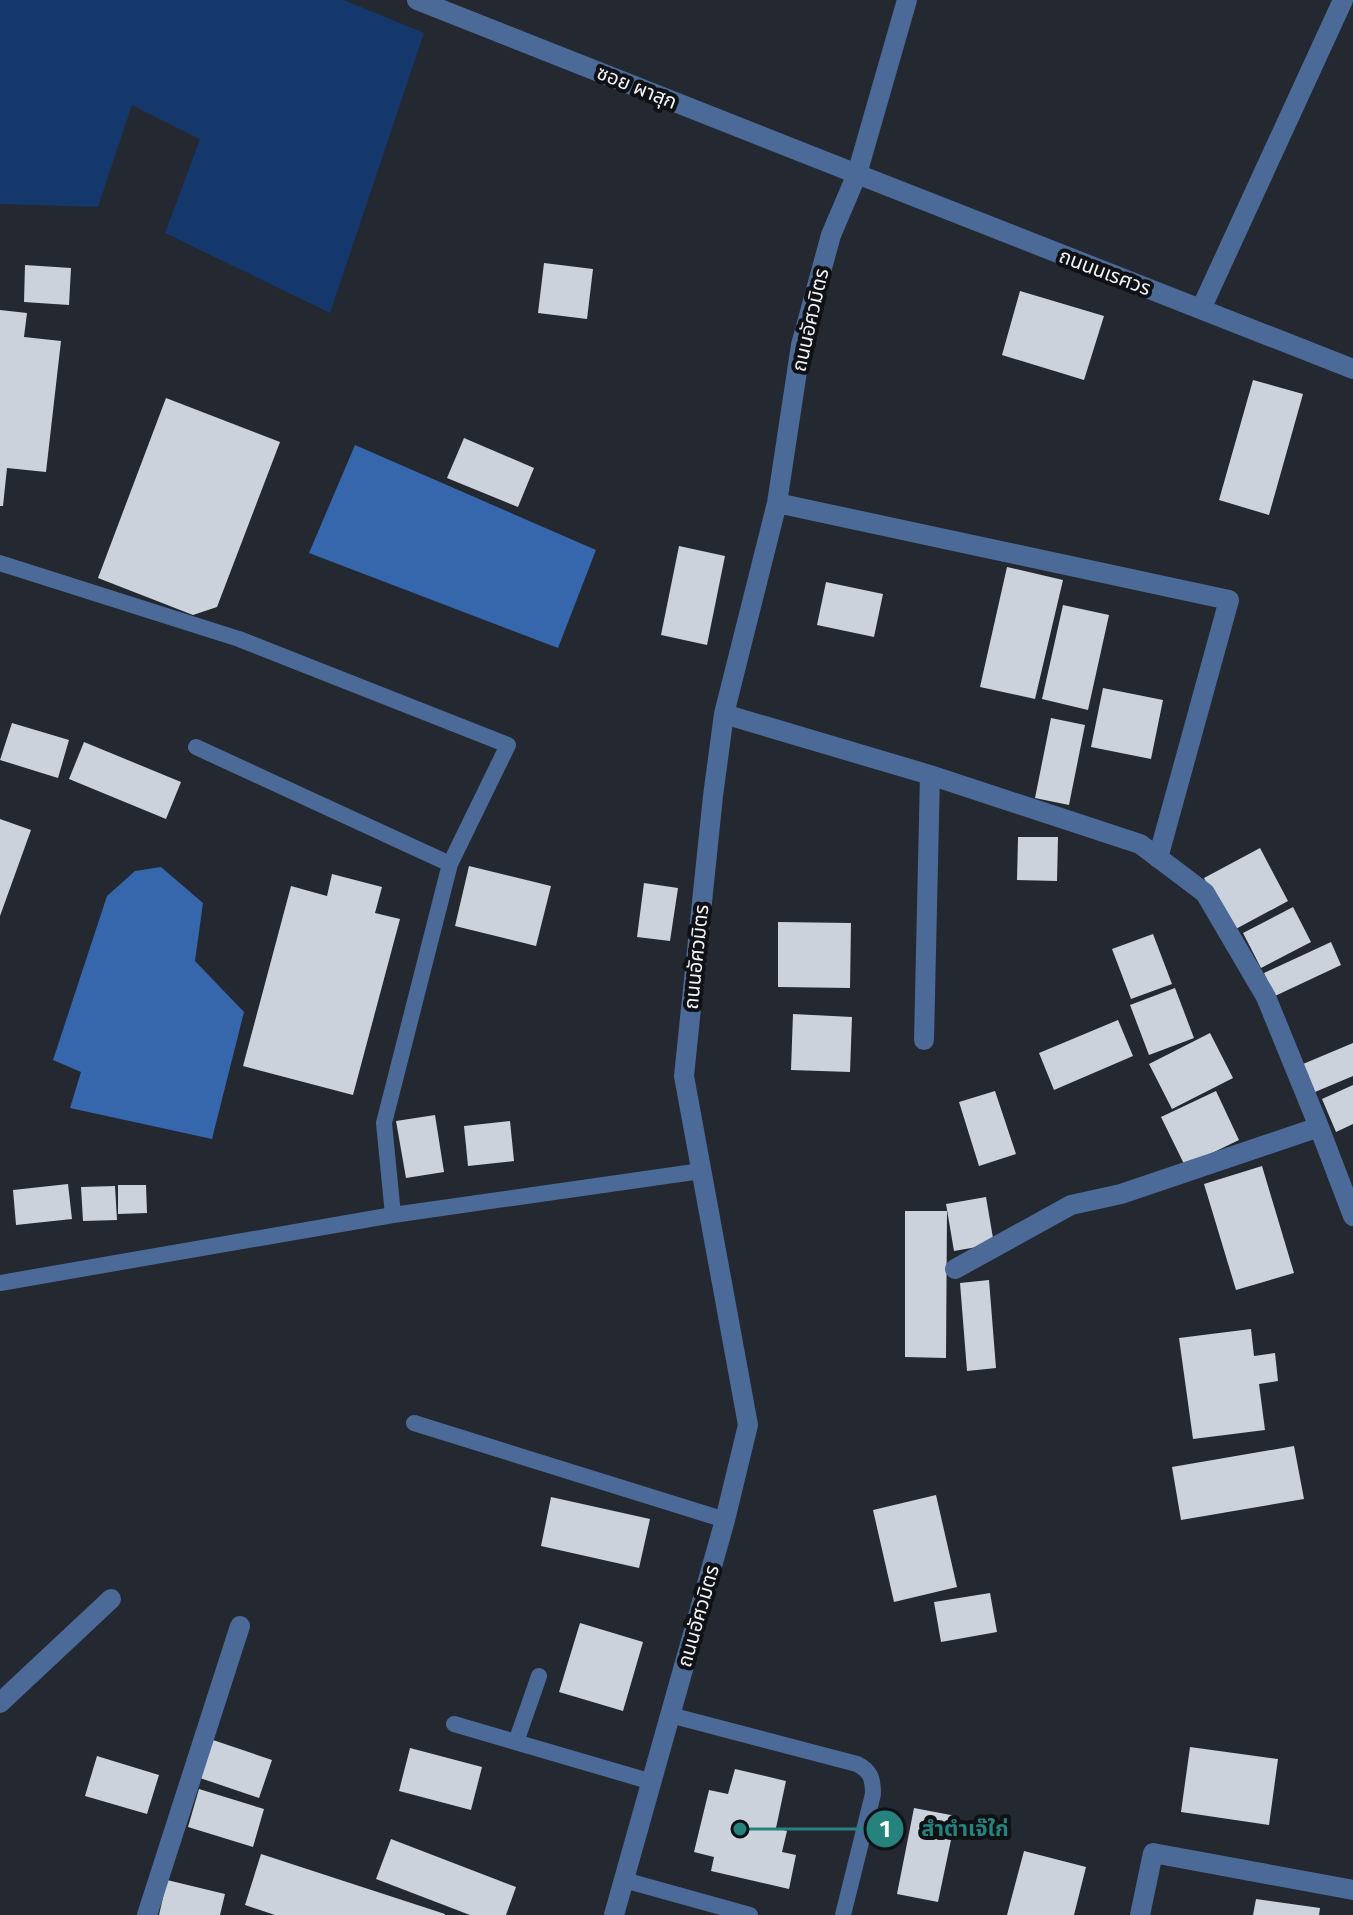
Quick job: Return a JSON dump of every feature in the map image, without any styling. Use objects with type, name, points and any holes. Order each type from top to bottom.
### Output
[{"type":"street","name":"ซอย ผาสุก","points":[[417,0],[857,174]]},
{"type":"street","name":"ถนนอัศวมิตร","points":[[614,1915],[725,1520],[748,1425],[684,1076],[724,714],[777,503],[801,345],[831,235],[857,174],[907,0]]},
{"type":"street","points":[[1201,309],[1343,0]]},
{"type":"street","name":"ถนนนเรศวร","points":[[857,174],[1353,369]]},
{"type":"street","points":[[777,503],[1229,600],[1158,858]]},
{"type":"street","points":[[724,714],[930,775],[1140,844],[1205,893],[1266,997],[1353,1216]]},
{"type":"street","points":[[924,1040],[930,775]]},
{"type":"street","points":[[955,1269],[1071,1205],[1121,1194],[1319,1127]]},
{"type":"street","points":[[0,1703],[111,1599]]},
{"type":"street","points":[[147,1915],[240,1626]]},
{"type":"street","points":[[1140,1915],[1153,1853],[1353,1890]]},
{"type":"lane","points":[[0,563],[239,639],[508,745],[450,864],[384,1123],[393,1215]]},
{"type":"lane","points":[[196,747],[450,864]]},
{"type":"lane","points":[[0,1283],[393,1215],[701,1171]]},
{"type":"lane","points":[[414,1423],[725,1520]]},
{"type":"lane","points":[[516,1742],[539,1676]]},
{"type":"lane","points":[[670,1715],[857,1764],[868,1770],[873,1782],[873,1794],[843,1915]]},
{"type":"lane","points":[[454,1724],[652,1782]]},
{"type":"lane","points":[[624,1880],[750,1915]]},
{"type":"shaded area","points":[[0,0],[344,0],[424,33],[330,313],[165,233],[200,139],[132,105],[98,207],[0,204]]},
{"type":"shaded area","points":[[355,445],[596,550],[558,648],[309,553]]},
{"type":"shaded area","points":[[161,867],[203,903],[195,961],[244,1012],[212,1139],[70,1108],[81,1072],[53,1060],[107,896],[135,871]]},
{"type":"building","points":[[544,263],[593,269],[587,319],[538,313]]},
{"type":"building","points":[[25,265],[71,268],[69,305],[24,302]]},
{"type":"building","points":[[1020,291],[1104,316],[1084,380],[1002,355]]},
{"type":"building","points":[[0,310],[27,313],[24,337],[61,341],[46,472],[7,468],[3,506],[0,506]]},
{"type":"building","points":[[1253,380],[1303,394],[1269,515],[1219,500]]},
{"type":"building","points":[[166,398],[280,442],[217,607],[193,615],[98,578]]},
{"type":"building","points":[[464,438],[534,468],[518,507],[447,478]]},
{"type":"building","points":[[679,546],[725,556],[707,645],[661,635]]},
{"type":"building","points":[[1007,567],[1063,580],[1035,699],[980,687]]},
{"type":"building","points":[[826,582],[883,594],[874,637],[817,625]]},
{"type":"building","points":[[1063,605],[1109,615],[1088,710],[1042,699]]},
{"type":"building","points":[[1103,688],[1163,700],[1151,759],[1091,747]]},
{"type":"building","points":[[1051,718],[1085,725],[1069,805],[1035,798]]},
{"type":"building","points":[[12,723],[69,740],[58,778],[0,760]]},
{"type":"building","points":[[84,742],[181,782],[166,819],[69,779]]},
{"type":"building","points":[[0,819],[31,830],[0,916]]},
{"type":"building","points":[[1018,837],[1058,837],[1057,881],[1017,880]]},
{"type":"building","points":[[1260,848],[1288,901],[1232,931],[1204,878]]},
{"type":"building","points":[[469,866],[551,886],[536,946],[455,926]]},
{"type":"building","points":[[332,874],[382,887],[375,913],[400,919],[353,1095],[243,1066],[291,886],[327,896]]},
{"type":"building","points":[[644,883],[678,888],[670,941],[637,937]]},
{"type":"building","points":[[1293,907],[1311,942],[1261,968],[1243,933]]},
{"type":"building","points":[[778,922],[851,923],[850,988],[778,987]]},
{"type":"building","points":[[1153,934],[1172,984],[1131,999],[1112,949]]},
{"type":"building","points":[[1331,942],[1341,965],[1275,996],[1264,973]]},
{"type":"building","points":[[1175,988],[1194,1038],[1149,1055],[1130,1005]]},
{"type":"building","points":[[793,1014],[852,1017],[850,1072],[791,1070]]},
{"type":"building","points":[[1118,1020],[1133,1056],[1054,1090],[1039,1053]]},
{"type":"building","points":[[1210,1033],[1233,1078],[1172,1109],[1149,1064]]},
{"type":"building","points":[[1353,1043],[1353,1076],[1315,1092],[1303,1064]]},
{"type":"building","points":[[1353,1085],[1353,1124],[1336,1132],[1322,1099]]},
{"type":"building","points":[[995,1091],[1016,1154],[979,1166],[959,1102]]},
{"type":"building","points":[[1216,1091],[1239,1140],[1185,1166],[1161,1117]]},
{"type":"building","points":[[435,1115],[444,1172],[406,1178],[396,1121]]},
{"type":"building","points":[[510,1121],[514,1161],[468,1166],[464,1126]]},
{"type":"building","points":[[1262,1166],[1294,1273],[1236,1290],[1204,1184]]},
{"type":"building","points":[[68,1184],[72,1219],[16,1225],[13,1190]]},
{"type":"building","points":[[118,1185],[146,1185],[147,1213],[118,1214]]},
{"type":"building","points":[[115,1186],[117,1220],[83,1221],[81,1187]]},
{"type":"building","points":[[986,1197],[994,1244],[954,1251],[946,1204]]},
{"type":"building","points":[[905,1211],[947,1211],[946,1358],[905,1357]]},
{"type":"building","points":[[989,1280],[996,1368],[967,1371],[960,1283]]},
{"type":"building","points":[[1251,1329],[1254,1356],[1275,1353],[1278,1381],[1259,1384],[1265,1430],[1193,1439],[1179,1338]]},
{"type":"building","points":[[1294,1446],[1304,1499],[1181,1520],[1172,1467]]},
{"type":"building","points":[[936,1495],[957,1587],[894,1602],[873,1510]]},
{"type":"building","points":[[551,1497],[650,1519],[639,1568],[541,1546]]},
{"type":"building","points":[[990,1593],[997,1632],[941,1642],[934,1602]]},
{"type":"building","points":[[580,1623],[643,1642],[623,1711],[559,1692]]},
{"type":"building","points":[[213,1740],[272,1760],[259,1798],[200,1778]]},
{"type":"building","points":[[1190,1747],[1278,1759],[1269,1825],[1181,1812]]},
{"type":"building","points":[[410,1748],[482,1767],[471,1810],[399,1791]]},
{"type":"building","points":[[97,1756],[159,1775],[147,1814],[85,1796]]},
{"type":"building","points":[[735,1769],[786,1781],[776,1828],[787,1831],[782,1852],[796,1855],[789,1889],[711,1871],[714,1857],[694,1852],[709,1790],[728,1794]]},
{"type":"building","points":[[199,1789],[264,1809],[253,1847],[188,1827]]},
{"type":"building","points":[[914,1808],[956,1816],[938,1902],[897,1894]]},
{"type":"building","points":[[391,1839],[516,1887],[506,1915],[470,1915],[376,1879]]},
{"type":"building","points":[[1024,1851],[1086,1867],[1074,1915],[1007,1915]]},
{"type":"building","points":[[261,1854],[445,1915],[275,1915],[245,1905]]},
{"type":"building","points":[[167,1880],[225,1894],[220,1915],[159,1915]]},
{"type":"building","points":[[1256,1899],[1320,1908],[1319,1915],[1253,1915]]},
{"type":"place","name":"สำตำเจ๊ใก่","points":[[740,1829]]}]
